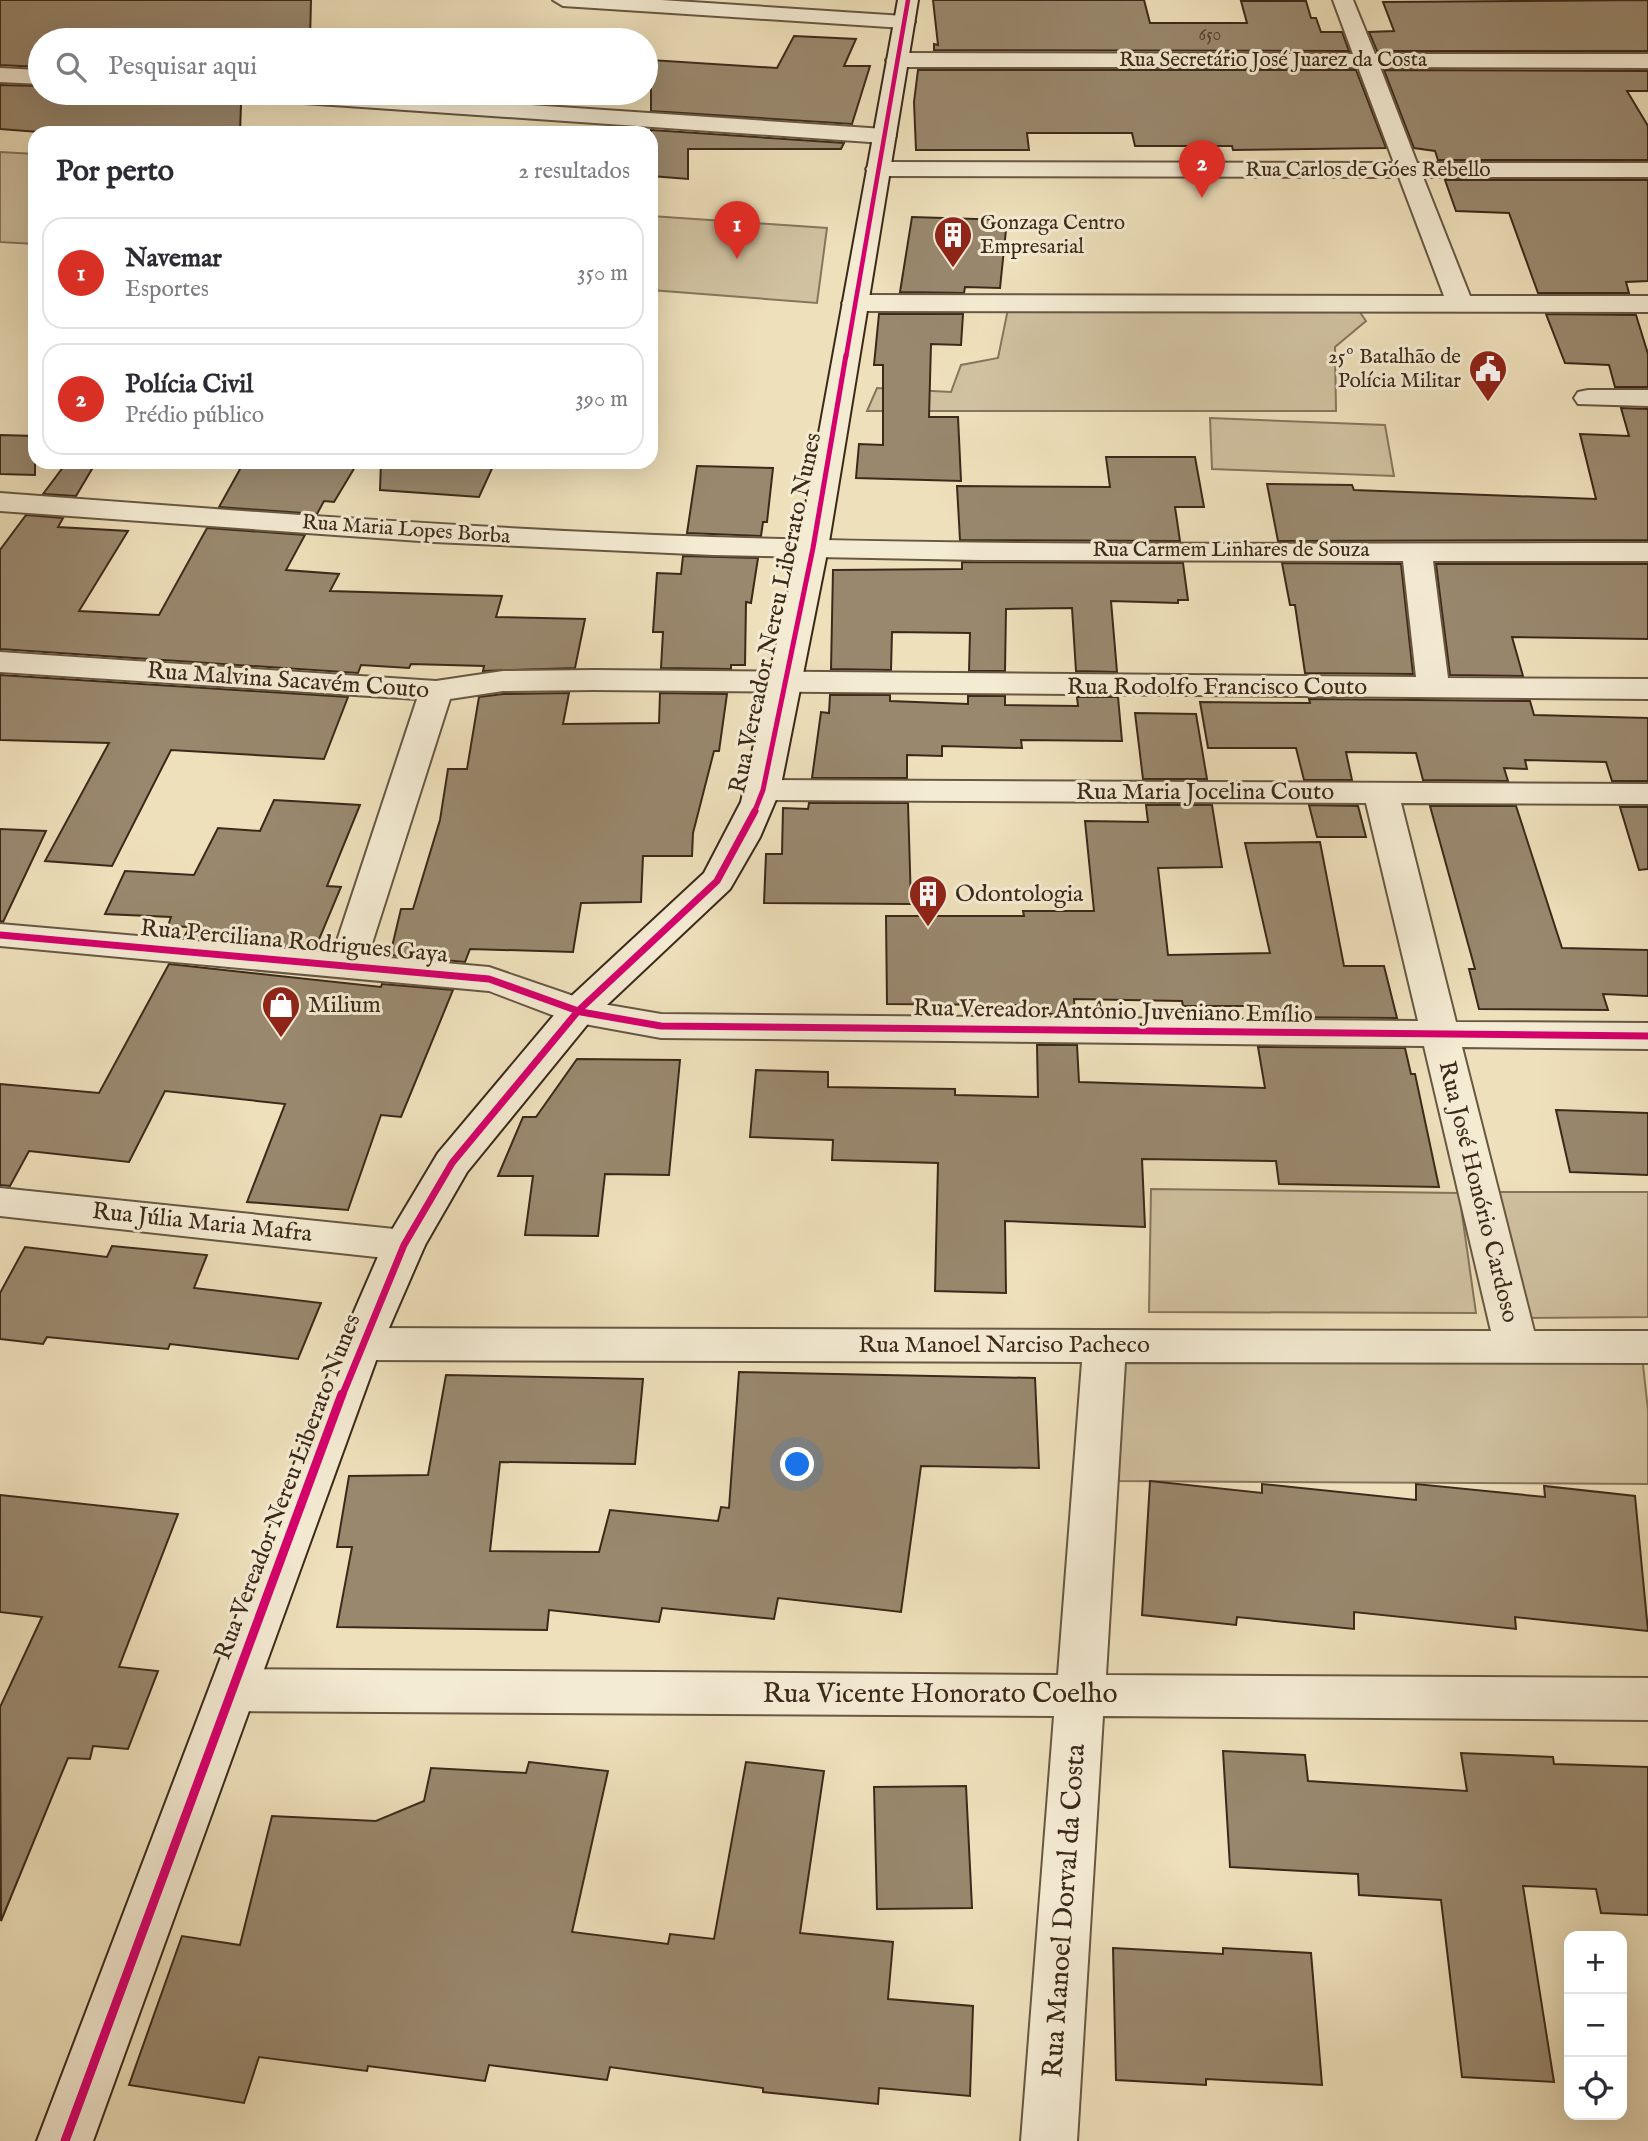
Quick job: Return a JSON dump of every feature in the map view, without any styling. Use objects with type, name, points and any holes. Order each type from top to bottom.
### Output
[{"type":"street","points":[[563,0],[906,11]]},
{"type":"street","points":[[1343,0],[1460,304]]},
{"type":"street","name":"Rua Vereador Nereu Liberato Nunes","points":[[65,2141],[361,1344],[404,1245],[452,1163],[579,1011],[717,881],[734,857],[763,790],[813,548],[906,11]]},
{"type":"street","name":"Rua Secretário José Juarez da Costa","points":[[897,60],[1648,61]]},
{"type":"street","points":[[0,75],[28,76]]},
{"type":"street","points":[[434,105],[884,136]]},
{"type":"street","name":"Rua Carlos de Góes Rebello","points":[[878,169],[1648,170]]},
{"type":"street","points":[[856,303],[1648,304]]},
{"type":"street","points":[[1588,398],[1648,398]]},
{"type":"street","name":"Rua Maria Lopes Borba","points":[[0,502],[499,537],[813,548]]},
{"type":"street","name":"Rua Carmem Linhares de Souza","points":[[813,548],[1648,552]]},
{"type":"street","points":[[1417,551],[1433,688]]},
{"type":"street","name":"Rua Malvina Sacavém Couto","points":[[0,662],[436,691],[503,681],[786,684]]},
{"type":"street","name":"Rua Rodolfo Francisco Couto","points":[[786,684],[1648,689]]},
{"type":"street","points":[[347,966],[436,691]]},
{"type":"street","name":"Rua Maria Jocelina Couto","points":[[763,790],[1648,794]]},
{"type":"street","name":"Rua José Honório Cardoso","points":[[1381,793],[1516,1346]]},
{"type":"street","name":"Rua Perciliana Rodrigues Gaya","points":[[0,935],[489,979],[516,985],[579,1011]]},
{"type":"street","name":"Rua Vereador Antônio Juveniano Emílio","points":[[579,1011],[623,1022],[661,1026],[1648,1036]]},
{"type":"street","name":"Rua Júlia Maria Mafra","points":[[0,1202],[404,1245]]},
{"type":"street","name":"Rua Manoel Narciso Pacheco","points":[[361,1344],[1648,1347]]},
{"type":"street","name":"Rua Manoel Dorval da Costa","points":[[1049,2141],[1105,1345]]},
{"type":"street","name":"Rua Vicente Honorato Coelho","points":[[233,1690],[1648,1699]]},
{"type":"shaded area","points":[[0,152],[28,154],[28,244],[0,242]]},
{"type":"shaded area","points":[[658,216],[827,228],[817,303],[658,291]]},
{"type":"shaded area","points":[[1357,308],[1366,321],[1335,347],[1336,411],[867,411],[877,388],[951,392],[961,365],[998,358],[1008,309]]},
{"type":"shaded area","points":[[1210,418],[1385,425],[1394,476],[1212,469]]},
{"type":"shaded area","points":[[1151,1189],[1459,1193],[1476,1313],[1149,1312]]},
{"type":"shaded area","points":[[1488,1192],[1648,1192],[1648,1317],[1524,1318]]},
{"type":"shaded area","points":[[1117,1354],[1642,1356],[1648,1410],[1648,1484],[1113,1481]]},
{"type":"building","points":[[0,0],[311,0],[310,28],[28,28],[28,66],[0,65]]},
{"type":"building","points":[[933,0],[1144,0],[1150,23],[1247,23],[1241,1],[1306,1],[1311,18],[1316,18],[1321,32],[1342,32],[1349,51],[934,50],[934,44],[938,45]]},
{"type":"building","points":[[1648,0],[1648,51],[1377,51],[1369,32],[1394,31],[1383,2]]},
{"type":"building","points":[[794,36],[856,39],[844,66],[870,66],[852,124],[651,111],[651,105],[658,105],[658,60],[777,68]]},
{"type":"building","points":[[918,70],[1356,70],[1386,148],[1233,150],[1232,146],[1135,146],[1132,133],[1027,133],[1029,150],[916,150],[914,102]]},
{"type":"building","points":[[1384,70],[1648,71],[1648,91],[1627,91],[1648,126],[1648,160],[1438,160],[1435,151],[1414,148]]},
{"type":"building","points":[[0,85],[28,86],[28,105],[241,105],[240,126],[28,126],[28,131],[0,129]]},
{"type":"building","points":[[658,130],[844,143],[841,149],[688,149],[688,179],[658,177]]},
{"type":"building","points":[[1445,180],[1648,180],[1648,281],[1626,282],[1629,293],[1538,293],[1509,213],[1456,211]]},
{"type":"building","points":[[912,217],[1007,220],[1000,288],[965,287],[964,293],[900,292]]},
{"type":"building","points":[[879,314],[963,314],[961,345],[931,344],[929,417],[958,417],[961,481],[856,478],[859,444],[883,445],[883,365],[874,365]]},
{"type":"building","points":[[1546,314],[1636,315],[1648,354],[1648,387],[1615,387],[1609,365],[1565,363]]},
{"type":"building","points":[[1621,408],[1648,409],[1648,540],[1278,541],[1267,484],[1352,485],[1354,490],[1596,499],[1580,434],[1629,436]]},
{"type":"building","points":[[0,435],[28,436],[28,469],[35,469],[35,475],[0,474]]},
{"type":"building","points":[[1106,457],[1195,457],[1204,507],[1175,507],[1180,541],[960,540],[957,486],[1110,487]]},
{"type":"building","points":[[697,466],[773,468],[767,522],[763,522],[761,536],[687,533]]},
{"type":"building","points":[[62,469],[92,469],[76,496],[43,494]]},
{"type":"building","points":[[240,469],[354,469],[334,502],[324,501],[317,514],[219,507]]},
{"type":"building","points":[[381,469],[492,469],[479,497],[380,490]]},
{"type":"building","points":[[26,515],[63,518],[58,527],[128,531],[79,611],[159,615],[207,528],[305,535],[286,570],[339,574],[330,591],[502,596],[496,617],[585,619],[575,668],[483,671],[484,666],[411,664],[409,668],[361,665],[358,673],[0,649],[0,550]]},
{"type":"building","points":[[683,556],[758,558],[751,603],[746,602],[745,665],[731,665],[731,669],[661,668],[663,632],[653,632],[657,573],[681,574]]},
{"type":"building","points":[[962,562],[1183,563],[1188,600],[1178,600],[1178,603],[1111,601],[1117,672],[1076,671],[1072,608],[1006,609],[1005,671],[969,671],[970,633],[892,632],[891,670],[831,669],[833,570],[962,569]]},
{"type":"building","points":[[1282,563],[1401,564],[1413,674],[1305,673],[1295,605],[1290,605]]},
{"type":"building","points":[[1436,564],[1648,564],[1648,639],[1512,637],[1523,676],[1450,675]]},
{"type":"building","points":[[0,675],[348,697],[324,759],[171,750],[112,866],[45,861],[109,743],[0,740]]},
{"type":"building","points":[[569,693],[563,724],[659,723],[660,693],[727,694],[719,751],[714,751],[693,833],[692,856],[643,856],[641,902],[581,903],[573,952],[470,949],[465,962],[390,955],[401,909],[413,909],[440,820],[448,769],[467,769],[479,697]]},
{"type":"building","points":[[830,695],[890,695],[890,701],[968,704],[968,696],[1005,696],[1005,705],[1078,706],[1077,697],[1118,697],[1122,741],[1021,740],[1022,748],[942,746],[942,756],[907,755],[907,778],[812,778],[821,712],[829,713]]},
{"type":"building","points":[[1309,699],[1530,701],[1534,715],[1648,718],[1648,781],[1612,781],[1606,762],[1525,760],[1527,769],[1504,768],[1508,781],[1423,780],[1416,753],[1346,752],[1352,780],[1304,780],[1296,748],[1208,748],[1200,702],[1310,703]]},
{"type":"building","points":[[1135,713],[1196,714],[1207,779],[1143,779]]},
{"type":"building","points":[[274,800],[360,805],[327,886],[341,887],[315,949],[184,937],[190,927],[168,926],[171,917],[105,914],[125,871],[194,875],[218,828],[260,831]]},
{"type":"building","points":[[809,803],[908,803],[911,904],[764,903],[766,854],[782,854],[783,808],[808,809]]},
{"type":"building","points":[[1146,805],[1212,805],[1222,867],[1158,868],[1168,955],[1270,953],[1245,843],[1320,842],[1344,966],[1384,966],[1397,1018],[1253,1017],[1252,1006],[1183,1006],[1182,1001],[1074,999],[1075,1015],[1021,1013],[1020,1005],[887,1004],[886,916],[1024,916],[1023,911],[1094,911],[1085,821],[1148,822]]},
{"type":"building","points":[[1309,805],[1358,806],[1366,837],[1317,837]]},
{"type":"building","points":[[1430,806],[1516,806],[1562,948],[1648,950],[1648,996],[1603,994],[1608,1010],[1479,1009],[1469,969],[1475,969]]},
{"type":"building","points":[[1620,807],[1648,807],[1648,869],[1639,870]]},
{"type":"building","points":[[0,829],[46,831],[3,922],[0,921]]},
{"type":"building","name":"Milium","points":[[169,964],[381,987],[382,984],[453,990],[401,1117],[381,1115],[348,1210],[247,1202],[285,1104],[165,1091],[129,1162],[29,1151],[10,1186],[0,1185],[0,1084],[99,1093]]},
{"type":"building","points":[[1037,1045],[1077,1045],[1079,1082],[1265,1088],[1258,1047],[1405,1048],[1411,1074],[1415,1074],[1439,1187],[1279,1184],[1276,1161],[1142,1159],[1145,1227],[1005,1221],[1006,1293],[935,1291],[938,1163],[832,1160],[833,1140],[750,1137],[756,1070],[828,1072],[828,1087],[955,1089],[955,1095],[1038,1097]]},
{"type":"building","points":[[577,1059],[680,1060],[669,1175],[605,1174],[598,1236],[525,1235],[533,1176],[498,1176],[523,1117],[536,1117]]},
{"type":"building","points":[[1556,1110],[1648,1113],[1648,1175],[1570,1172]]},
{"type":"building","points":[[112,1246],[207,1255],[194,1288],[321,1303],[298,1359],[170,1344],[168,1349],[47,1337],[43,1344],[0,1339],[0,1293],[25,1247],[107,1257]]},
{"type":"building","points":[[739,1372],[1035,1378],[1039,1468],[921,1466],[901,1612],[778,1598],[774,1619],[662,1608],[659,1622],[549,1610],[547,1630],[337,1627],[352,1547],[337,1547],[349,1476],[428,1475],[446,1375],[643,1379],[635,1464],[500,1462],[490,1551],[599,1552],[610,1510],[718,1521],[721,1507],[729,1508]]},
{"type":"building","points":[[1150,1481],[1262,1493],[1262,1484],[1416,1500],[1416,1484],[1545,1497],[1544,1486],[1635,1496],[1648,1631],[1515,1617],[1516,1629],[1354,1612],[1354,1629],[1237,1617],[1236,1625],[1142,1615]]},
{"type":"building","points":[[0,1495],[178,1514],[119,1667],[158,1671],[128,1749],[93,1746],[90,1759],[68,1758],[1,1921],[0,1707],[42,1617],[0,1612]]},
{"type":"building","points":[[1223,1751],[1305,1755],[1308,1781],[1467,1791],[1461,1753],[1553,1757],[1554,1764],[1648,1767],[1648,1915],[1601,1913],[1596,1889],[1523,1886],[1554,2082],[1462,2077],[1441,1900],[1359,1895],[1358,1874],[1230,1867]]},
{"type":"building","points":[[529,1762],[608,1771],[572,1932],[668,1944],[670,1934],[714,1939],[746,1762],[824,1771],[800,1933],[893,1942],[888,1999],[973,2006],[970,2096],[879,2088],[878,2104],[763,2092],[763,2088],[610,2067],[607,2080],[489,2065],[485,2081],[368,2066],[367,2071],[259,2057],[244,2103],[129,2085],[182,1936],[240,1945],[272,1816],[376,1821],[424,1801],[431,1768],[526,1773]]},
{"type":"building","points":[[966,1786],[972,1908],[877,1909],[874,1787]]},
{"type":"building","points":[[1113,1948],[1223,1954],[1223,1948],[1311,1953],[1322,2085],[1206,2079],[1206,2085],[1116,2080]]},
{"type":"cycle path","points":[[65,2141],[361,1344],[404,1245],[452,1163],[578,1011],[717,881],[737,848],[763,790],[813,548],[908,0]]},
{"type":"cycle path","points":[[0,935],[489,979],[581,1012],[620,1021],[661,1026],[1648,1036]]},
{"type":"place","name":"Polícia Civil","points":[[1202,198]]},
{"type":"place","name":"Navemar","points":[[737,259]]},
{"type":"place","name":"Gonzaga Centro Empresarial","points":[[953,269]]},
{"type":"place","name":"25º Batalhão de Polícia Militar","points":[[1488,403]]},
{"type":"place","name":"Odontologia","points":[[928,928]]},
{"type":"place","name":"Milium","points":[[281,1039]]}]
